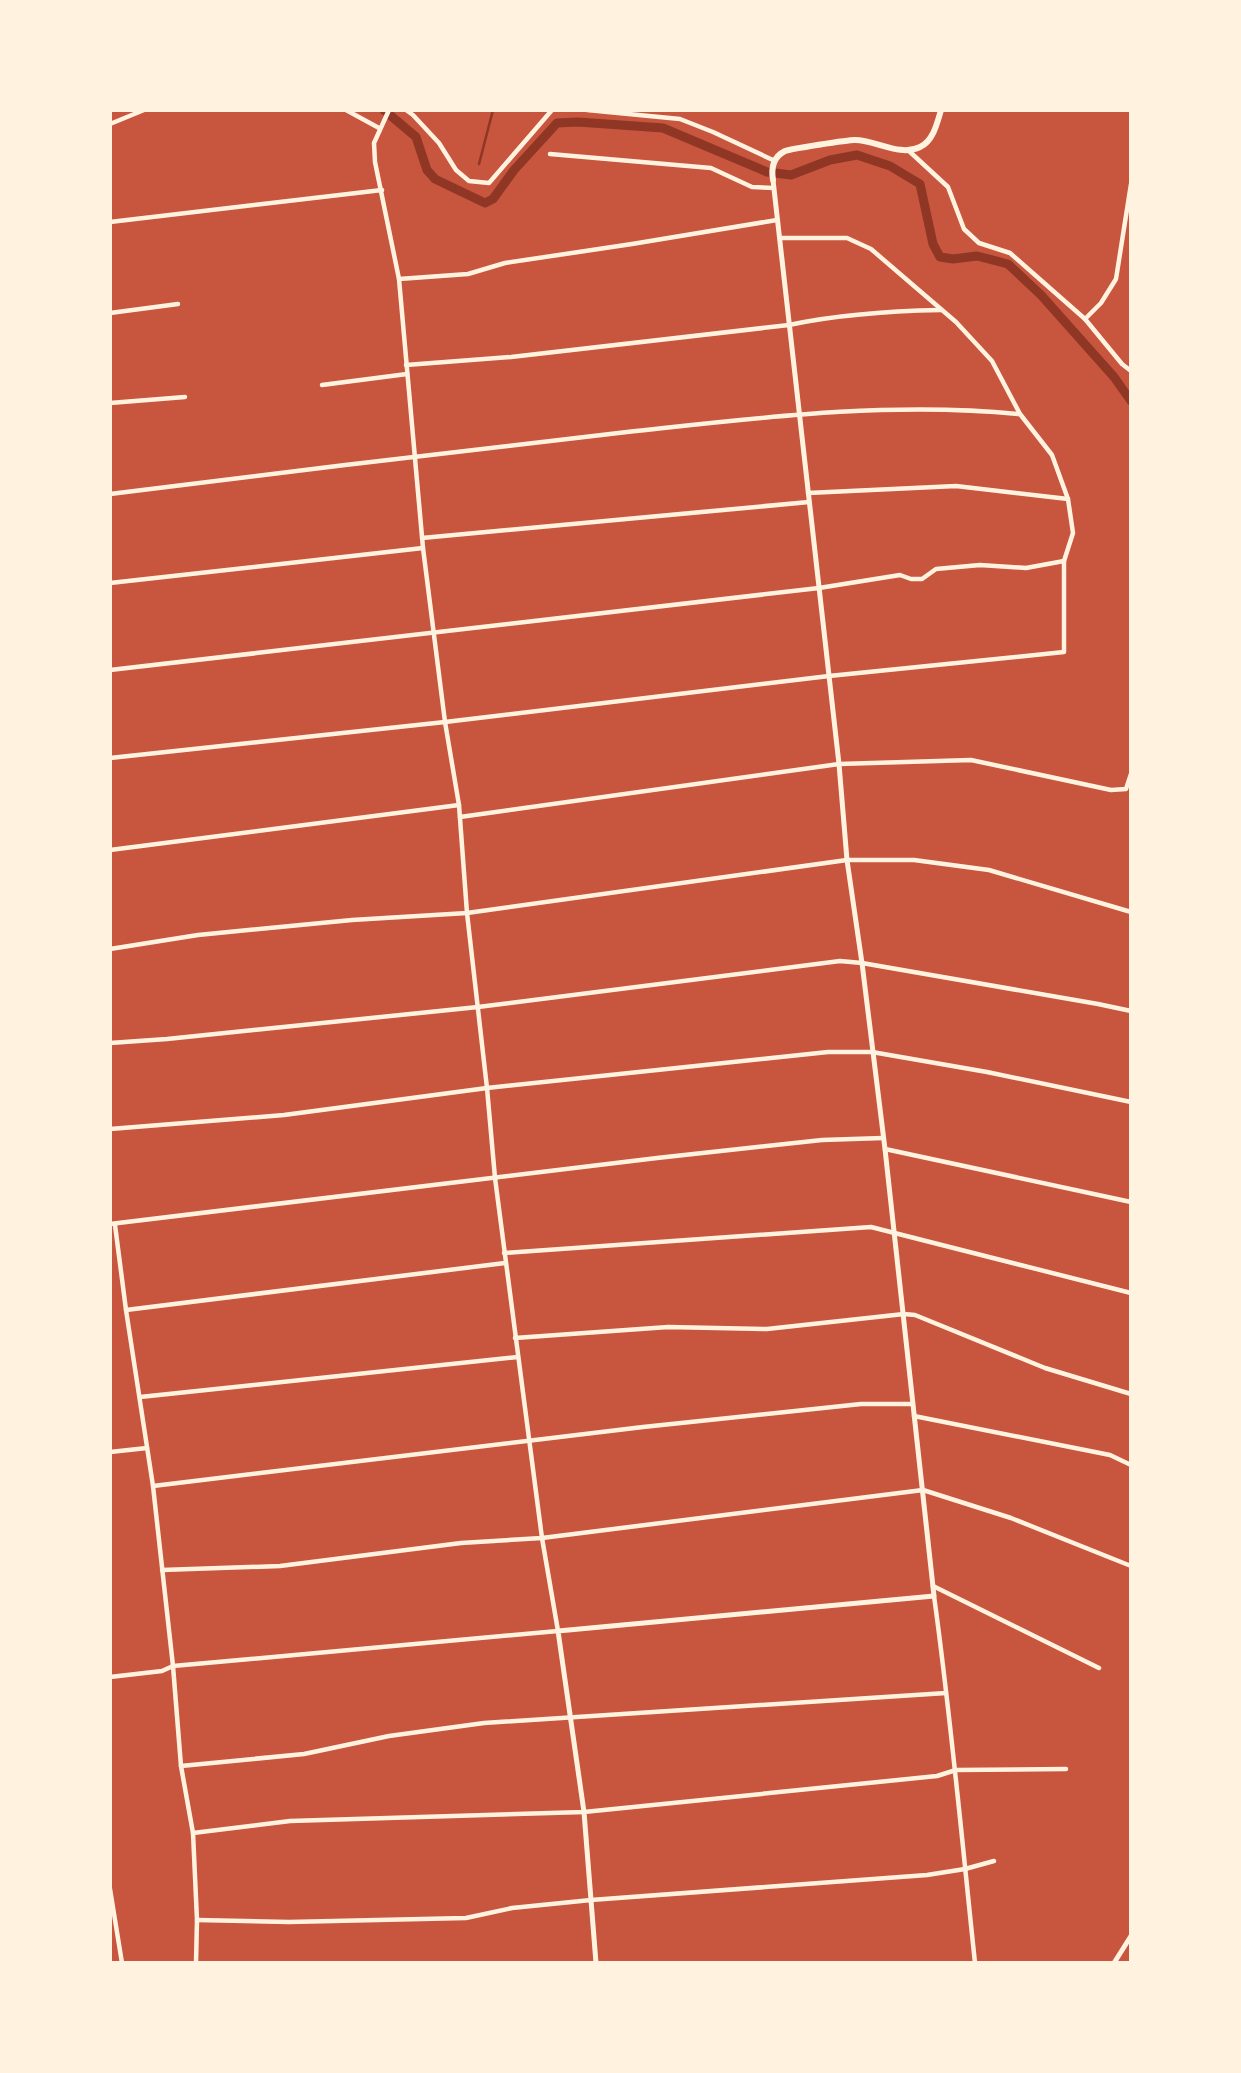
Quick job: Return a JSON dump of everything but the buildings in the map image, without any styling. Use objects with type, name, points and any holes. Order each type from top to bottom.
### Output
[{"type":"main road","points":[[773,180],[773,164],[785,151],[856,140],[909,150],[920,147],[930,139],[941,110]]},
{"type":"street","points":[[110,124],[144,110]]},
{"type":"street","points":[[346,110],[379,128]]},
{"type":"street","points":[[389,110],[374,143],[398,279],[423,548],[460,817],[467,913],[495,1178],[542,1538],[584,1812],[596,1963]]},
{"type":"street","points":[[406,110],[439,143],[456,170],[470,181],[489,183],[552,110]]},
{"type":"street","points":[[587,110],[680,119],[713,132],[773,164]]},
{"type":"street","points":[[909,150],[948,187],[964,229],[979,243],[1010,253],[1085,319],[1122,364],[1131,371]]},
{"type":"street","points":[[550,154],[710,169],[752,187],[774,188]]},
{"type":"street","points":[[773,180],[839,764],[847,860],[885,1149],[934,1597],[956,1770],[975,1963]]},
{"type":"street","points":[[1085,319],[1101,303],[1116,279],[1131,184]]},
{"type":"street","points":[[110,222],[382,190]]},
{"type":"street","points":[[398,279],[468,274],[505,263],[777,220]]},
{"type":"street","points":[[110,758],[1064,652],[1064,561],[1073,533],[1068,499],[1052,455],[1020,414],[992,361],[956,322],[871,248],[847,239],[779,238]]},
{"type":"street","points":[[110,313],[178,304]]},
{"type":"street","points":[[407,365],[511,357],[789,325],[884,311],[941,310]]},
{"type":"street","points":[[322,385],[407,374]]},
{"type":"street","points":[[110,403],[185,397]]},
{"type":"street","points":[[110,494],[799,413],[969,409],[1020,414]]},
{"type":"street","points":[[808,493],[956,486],[1068,499]]},
{"type":"street","points":[[422,537],[809,502]]},
{"type":"street","points":[[110,583],[423,548]]},
{"type":"street","points":[[110,670],[819,588],[900,575],[922,579],[936,569],[979,565],[1027,568],[1064,561]]},
{"type":"street","points":[[460,817],[839,764],[971,760],[1111,790],[1126,789],[1131,774]]},
{"type":"street","points":[[110,850],[458,805]]},
{"type":"street","points":[[110,949],[198,935],[352,920],[467,913],[847,860],[914,860],[989,870],[1131,912]]},
{"type":"street","points":[[110,1043],[478,1007],[840,961],[1131,1011]]},
{"type":"street","points":[[110,1129],[285,1115],[487,1088],[828,1052],[872,1052],[987,1072],[1131,1102]]},
{"type":"street","points":[[196,1963],[193,1833],[181,1766],[153,1486],[113,1224],[657,1157],[808,1142],[883,1138]]},
{"type":"street","points":[[885,1149],[1131,1202]]},
{"type":"street","points":[[504,1253],[872,1227],[1131,1293]]},
{"type":"street","points":[[126,1310],[505,1263]]},
{"type":"street","points":[[515,1338],[668,1328],[767,1329],[915,1315],[1045,1368],[1131,1395]]},
{"type":"street","points":[[140,1397],[518,1357]]},
{"type":"street","points":[[153,1486],[643,1427],[861,1404],[913,1404]]},
{"type":"street","points":[[914,1416],[1110,1455],[1131,1465]]},
{"type":"street","points":[[110,1452],[147,1448]]},
{"type":"street","points":[[162,1570],[280,1566],[461,1543],[542,1538],[923,1490],[1011,1518],[1131,1566]]},
{"type":"street","points":[[933,1587],[1099,1668]]},
{"type":"street","points":[[110,1677],[162,1671],[173,1666],[934,1597]]},
{"type":"street","points":[[181,1766],[304,1754],[389,1736],[484,1723],[946,1693]]},
{"type":"street","points":[[193,1833],[290,1821],[584,1812],[937,1776],[956,1770],[1066,1769]]},
{"type":"street","points":[[197,1920],[289,1922],[466,1918],[512,1908],[590,1900],[927,1875],[994,1861]]},
{"type":"street","points":[[110,1889],[122,1963]]},
{"type":"street","points":[[1114,1963],[1131,1936]]},
{"type":"waterway","points":[[384,110],[416,137],[427,170],[435,179],[485,203],[493,199],[514,170],[557,123],[663,128],[767,172],[791,175],[830,160],[857,155],[890,166],[920,184],[933,244],[940,257],[953,259],[977,256],[1008,264],[1041,295],[1114,377],[1131,401]]},
{"type":"waterway","points":[[479,164],[493,110]]}]
